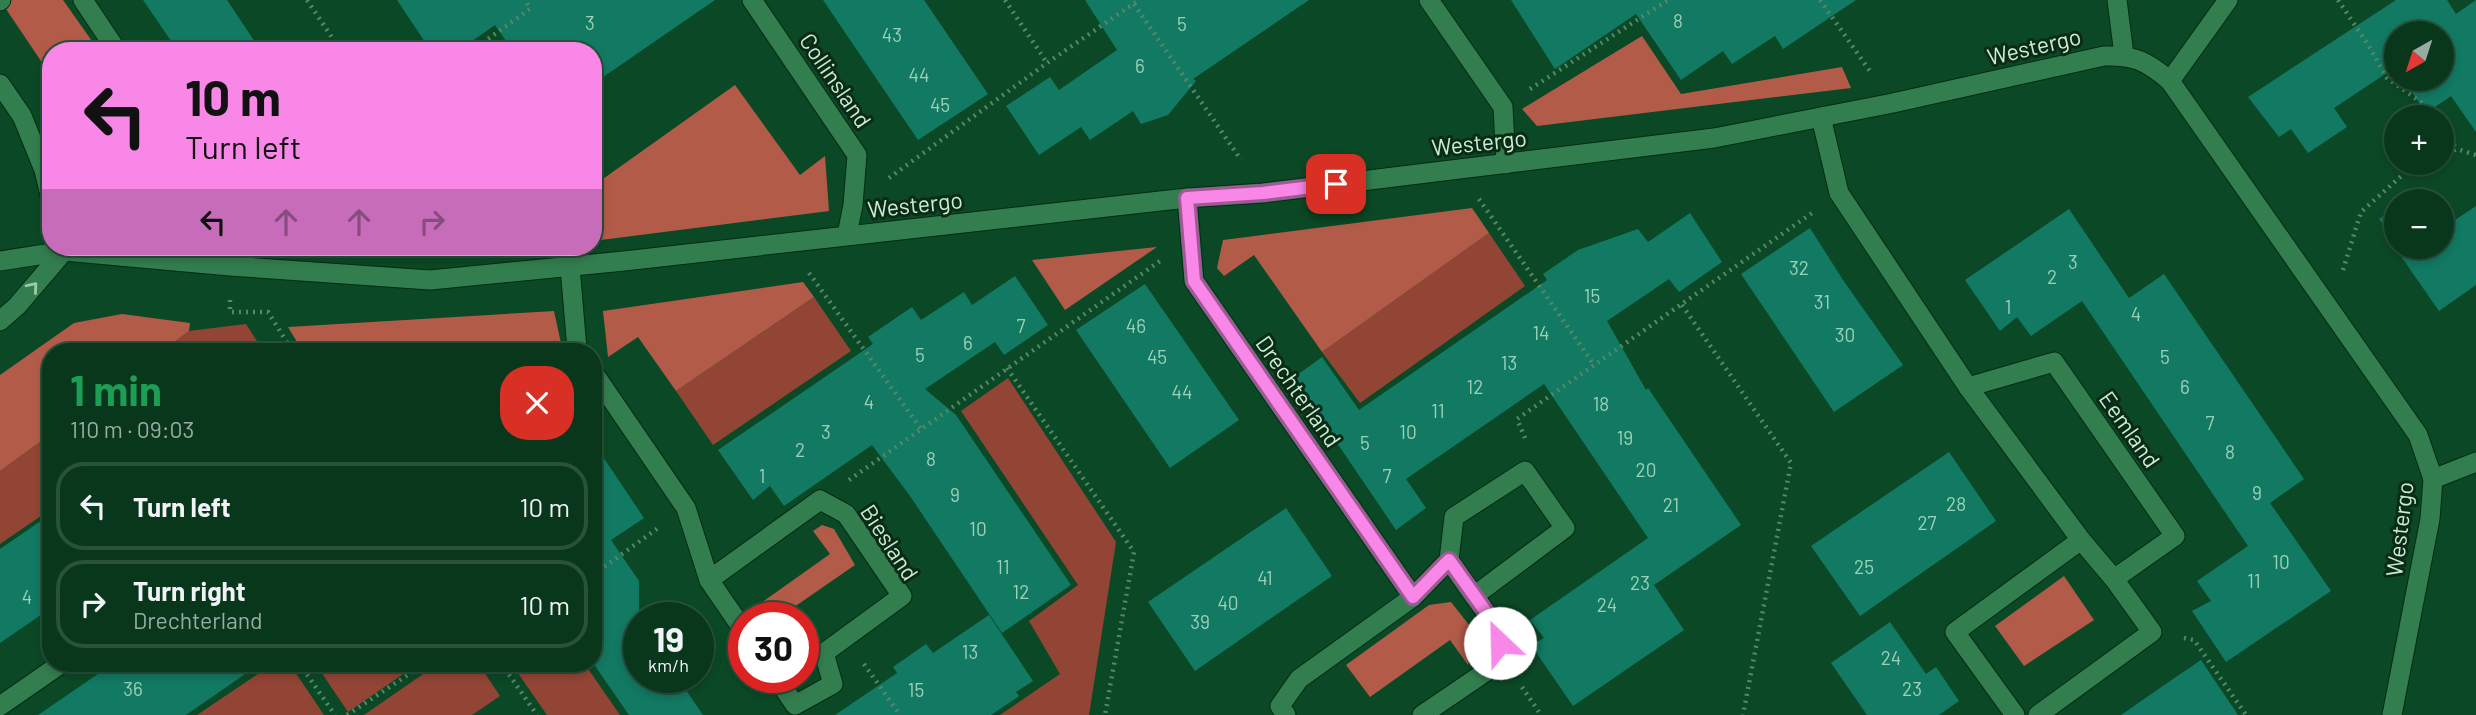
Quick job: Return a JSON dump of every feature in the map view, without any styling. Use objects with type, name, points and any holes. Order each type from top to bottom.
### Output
[{"type":"street","points":[[83,0],[111,42]]},
{"type":"street","name":"Collinsland","points":[[752,0],[857,155],[853,205],[847,235]]},
{"type":"street","points":[[1429,0],[1503,107],[1506,164]]},
{"type":"street","points":[[2117,0],[2124,55]]},
{"type":"street","points":[[2170,81],[2228,0]]},
{"type":"street","name":"Westergo","points":[[132,256],[430,280],[570,267],[1187,198],[1263,193],[1714,138],[1893,103],[2104,56],[2124,55],[2150,63],[2170,81],[2418,435],[2433,479],[2430,520],[2392,715]]},
{"type":"street","points":[[0,84],[22,116],[42,165]]},
{"type":"street","points":[[1821,117],[1839,193],[1968,387],[2152,632],[2038,715]]},
{"type":"street","name":"Drechterland","points":[[1187,198],[1194,281],[1413,597]]},
{"type":"street","name":"Westergo","points":[[0,261],[42,253]]},
{"type":"street","points":[[0,321],[17,306],[57,256]]},
{"type":"street","points":[[570,267],[576,343]]},
{"type":"street","name":"Eemland","points":[[1968,387],[2054,362],[2175,536],[2114,579]]},
{"type":"street","points":[[602,385],[686,508],[709,580],[728,608]]},
{"type":"street","points":[[2433,479],[2476,462]]},
{"type":"street","points":[[1286,715],[1279,706],[1298,679],[1413,597],[1449,560],[1454,517],[1525,471],[1565,528],[1474,596]]},
{"type":"street","points":[[709,580],[820,500]]},
{"type":"street","name":"Biesland","points":[[819,692],[833,684],[824,653],[902,596],[846,514],[820,500]]},
{"type":"street","points":[[2015,715],[1955,632],[2081,540]]},
{"type":"street","points":[[1422,715],[1503,660],[1496,626],[1449,560]]},
{"type":"street","points":[[0,706],[49,672]]},
{"type":"street","name":"Biesland","points":[[787,693],[795,705],[817,693]]},
{"type":"path","points":[[307,0],[335,42]]},
{"type":"path","points":[[488,42],[530,9],[525,0]]},
{"type":"path","points":[[1005,0],[1047,63]]},
{"type":"path","points":[[1503,107],[1668,0]]},
{"type":"path","points":[[1820,0],[1893,103]]},
{"type":"path","points":[[2338,0],[2387,78],[2425,105]]},
{"type":"path","points":[[853,205],[1047,63],[1137,2],[1263,193]]},
{"type":"path","points":[[2454,145],[2457,149],[2476,155]]},
{"type":"path","points":[[1458,168],[1594,365]]},
{"type":"path","points":[[2316,290],[2345,268],[2348,249],[2361,212],[2402,175]]},
{"type":"path","points":[[1525,471],[1531,455],[1517,419],[1839,193]]},
{"type":"path","points":[[820,500],[1192,239]]},
{"type":"path","points":[[787,243],[921,429]]},
{"type":"path","points":[[1682,305],[1791,463],[1743,715]]},
{"type":"path","points":[[1007,368],[1134,552],[1105,715]]},
{"type":"path","points":[[602,569],[686,508]]},
{"type":"path","points":[[2152,632],[2194,640],[2246,715]]},
{"type":"path","points":[[845,637],[900,715]]},
{"type":"path","points":[[305,672],[335,715]]},
{"type":"path","points":[[347,715],[412,672]]},
{"type":"path","points":[[507,672],[537,715]]},
{"type":"shaded area","points":[[0,0],[63,0],[93,42],[42,42],[42,63]]},
{"type":"shaded area","points":[[1642,36],[1681,94],[1842,67],[1851,88],[1537,126],[1522,109]]},
{"type":"shaded area","points":[[735,85],[800,175],[825,156],[829,211],[602,240],[602,180]]},
{"type":"shaded area","points":[[1472,208],[1489,233],[1322,352],[1254,255],[1224,276],[1217,268],[1223,240]]},
{"type":"shaded area","points":[[1489,233],[1525,286],[1360,403],[1322,352]]},
{"type":"shaded area","points":[[1157,247],[1065,310],[1032,260]]},
{"type":"shaded area","points":[[803,282],[814,297],[676,391],[638,337],[608,357],[603,311]]},
{"type":"shaded area","points":[[814,297],[851,351],[713,445],[676,391]]},
{"type":"shaded area","points":[[554,311],[561,343],[298,343],[288,327]]},
{"type":"shaded area","points":[[122,314],[190,323],[189,331],[173,343],[46,343],[74,323]]},
{"type":"shaded area","points":[[246,324],[258,343],[173,343],[189,331]]},
{"type":"shaded area","points":[[42,345],[42,441],[0,471],[0,375]]},
{"type":"shaded area","points":[[1008,378],[1116,542],[1089,715],[1000,715],[1060,674],[1029,621],[1078,585],[961,411]]},
{"type":"shaded area","points":[[42,441],[42,515],[0,544],[0,471]]},
{"type":"shaded area","points":[[822,525],[834,529],[855,565],[801,602],[762,602],[830,554],[813,531]]},
{"type":"shaded area","points":[[2064,576],[2094,620],[2024,666],[1995,626]]},
{"type":"shaded area","points":[[1451,602],[1477,635],[1468,665],[1450,640],[1370,697],[1346,665],[1429,605]]},
{"type":"shaded area","points":[[261,672],[295,672],[324,715],[197,715]]},
{"type":"shaded area","points":[[321,672],[406,672],[348,712]]},
{"type":"shaded area","points":[[426,672],[484,672],[500,696],[472,715],[364,715]]},
{"type":"shaded area","points":[[517,672],[590,672],[620,715],[547,715]]},
{"type":"building","points":[[143,0],[227,0],[255,42],[172,42]]},
{"type":"building","points":[[397,0],[715,0],[602,78],[602,42],[507,42],[495,25],[471,42],[425,42]]},
{"type":"building","points":[[823,0],[924,0],[988,94],[918,140]]},
{"type":"building","points":[[1085,0],[1309,0],[1193,79],[1196,81],[1168,115],[1141,124],[1133,111],[1090,140],[1081,127],[1039,155],[1006,106],[1050,77],[1059,90],[1117,50]]},
{"type":"building","points":[[1511,0],[1856,0],[1783,49],[1775,36],[1732,64],[1723,51],[1681,80],[1636,14],[1555,69]]},
{"type":"building","points":[[2396,0],[2447,0],[2456,14],[2476,0],[2476,132],[2451,96],[2438,105],[2421,105],[2411,91],[2454,91],[2454,21],[2384,21],[2384,75],[2334,108],[2347,127],[2308,153],[2291,129],[2279,137],[2248,97]]},
{"type":"building","points":[[2476,206],[2476,285],[2439,311],[2403,259],[2454,259],[2454,221]]},
{"type":"building","points":[[2069,209],[2129,298],[2164,274],[2304,479],[2270,503],[2331,591],[2226,662],[2192,611],[2211,601],[2197,581],[2248,546],[2082,301],[2031,336],[2017,317],[2000,331],[1965,280]]},
{"type":"building","points":[[1690,213],[1722,262],[1679,292],[1669,279],[1607,321],[1646,390],[1648,388],[1741,525],[1654,585],[1684,630],[1573,706],[1531,645],[1544,638],[1530,620],[1648,538],[1544,384],[1406,479],[1426,508],[1396,530],[1293,378],[1322,357],[1359,410],[1547,280],[1543,274],[1578,250],[1638,229],[1648,242]]},
{"type":"building","points":[[1810,228],[1903,365],[1834,412],[1741,274]]},
{"type":"building","points":[[1015,276],[1048,325],[1004,355],[995,342],[925,389],[956,415],[1071,585],[1002,633],[910,496],[872,445],[784,506],[770,486],[753,500],[718,450],[873,344],[868,337],[912,307],[921,320],[964,292],[972,305]]},
{"type":"building","points":[[1145,284],[1239,420],[1170,468],[1076,330]]},
{"type":"building","points":[[1949,452],[1996,521],[1860,616],[1811,546]]},
{"type":"building","points":[[602,455],[644,518],[611,540],[639,581],[639,602],[623,602],[623,693],[688,693],[703,715],[629,715],[599,672],[602,672]]},
{"type":"building","points":[[1286,508],[1332,576],[1195,671],[1148,602]]},
{"type":"building","points":[[42,520],[42,614],[0,643],[0,549]]},
{"type":"building","points":[[989,615],[1033,681],[1016,692],[1019,696],[991,715],[835,715],[897,673],[893,667],[926,644],[933,653]]},
{"type":"building","points":[[1890,622],[1926,674],[1936,667],[1959,701],[1939,715],[1867,715],[1831,663]]},
{"type":"building","points":[[2201,660],[2238,715],[2121,715],[2173,679]]},
{"type":"building","points":[[101,672],[248,672],[186,715],[38,715]]},
{"type":"route","points":[[1336,184],[1263,193],[1187,198],[1194,281],[1413,597],[1449,560],[1496,626],[1500,643]]}]
